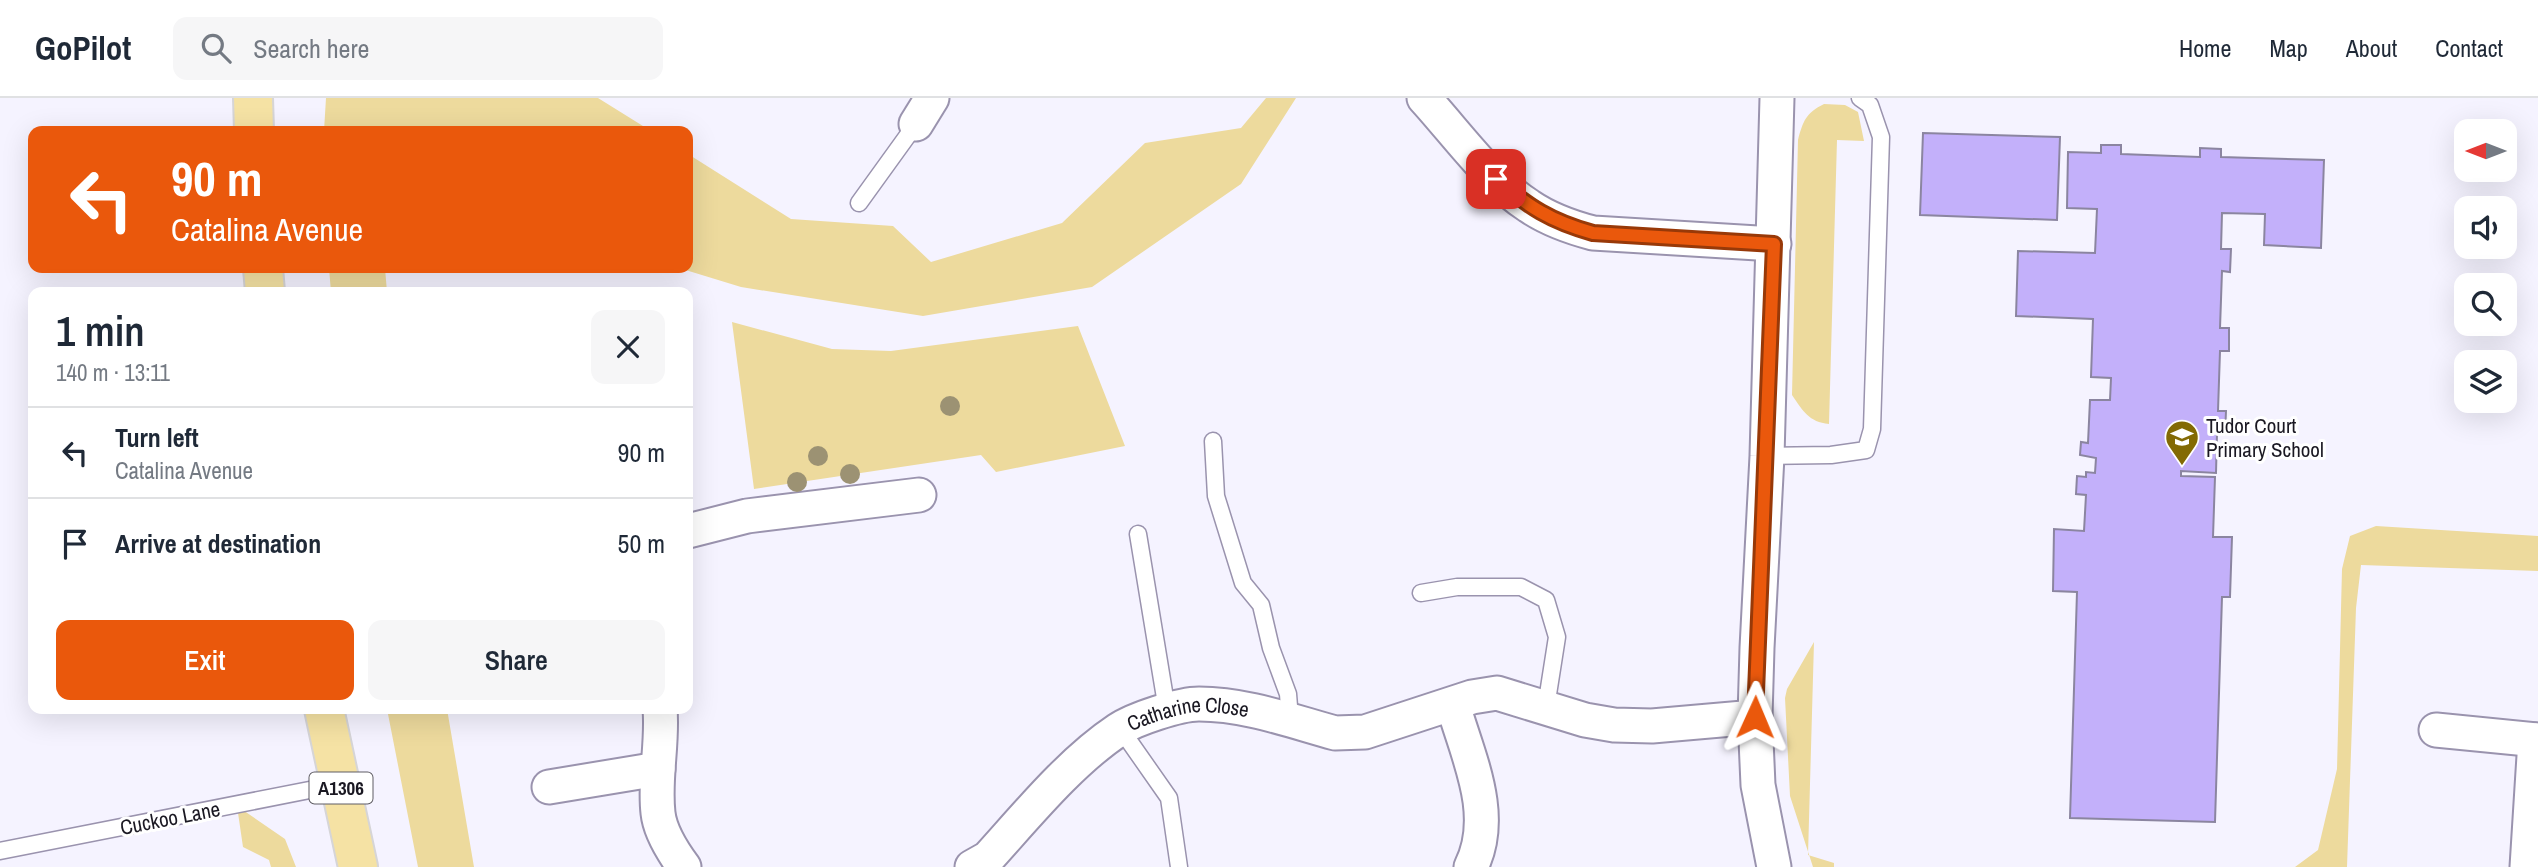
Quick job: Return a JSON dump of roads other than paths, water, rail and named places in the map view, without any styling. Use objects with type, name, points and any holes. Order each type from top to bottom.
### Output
[{"type":"main road","points":[[253,98],[254,126]]},
{"type":"main road","name":"A1306","points":[[325,714],[358,867]]},
{"type":"street","points":[[1424,98],[1496,179],[1528,206],[1565,225],[1593,233],[1774,244]]},
{"type":"street","points":[[1774,867],[1759,785],[1755,717],[1767,456],[1777,98]]},
{"type":"street","points":[[693,530],[747,516],[919,495]]},
{"type":"street","name":"Catharine Close","points":[[972,867],[988,858],[1062,780],[1120,728],[1167,710],[1192,705],[1224,706],[1290,719],[1335,733],[1357,733],[1472,697],[1497,693],[1585,720],[1614,725],[1652,726],[1755,717]]},
{"type":"street","points":[[1453,705],[1482,804],[1483,827],[1479,850],[1471,867]]},
{"type":"street","points":[[661,714],[658,816],[672,851],[684,867]]},
{"type":"street","points":[[2436,730],[2536,740],[2527,867]]},
{"type":"street","points":[[549,787],[658,769]]},
{"type":"lane","points":[[1767,456],[1831,455],[1866,450],[1872,429],[1881,137],[1870,105],[1860,98]]},
{"type":"lane","points":[[859,203],[924,111]]},
{"type":"lane","points":[[1213,441],[1216,496],[1242,583],[1261,604],[1271,648],[1288,694],[1290,719]]},
{"type":"lane","points":[[1138,534],[1167,710]]},
{"type":"lane","points":[[1421,593],[1457,587],[1521,587],[1546,600],[1557,637],[1546,707]]},
{"type":"lane","points":[[1120,728],[1169,798],[1178,867]]},
{"type":"lane","name":"Cuckoo Lane","points":[[0,851],[340,784]]},
{"type":"place","name":"Tudor Court Primary School","points":[[2182,467]]}]
